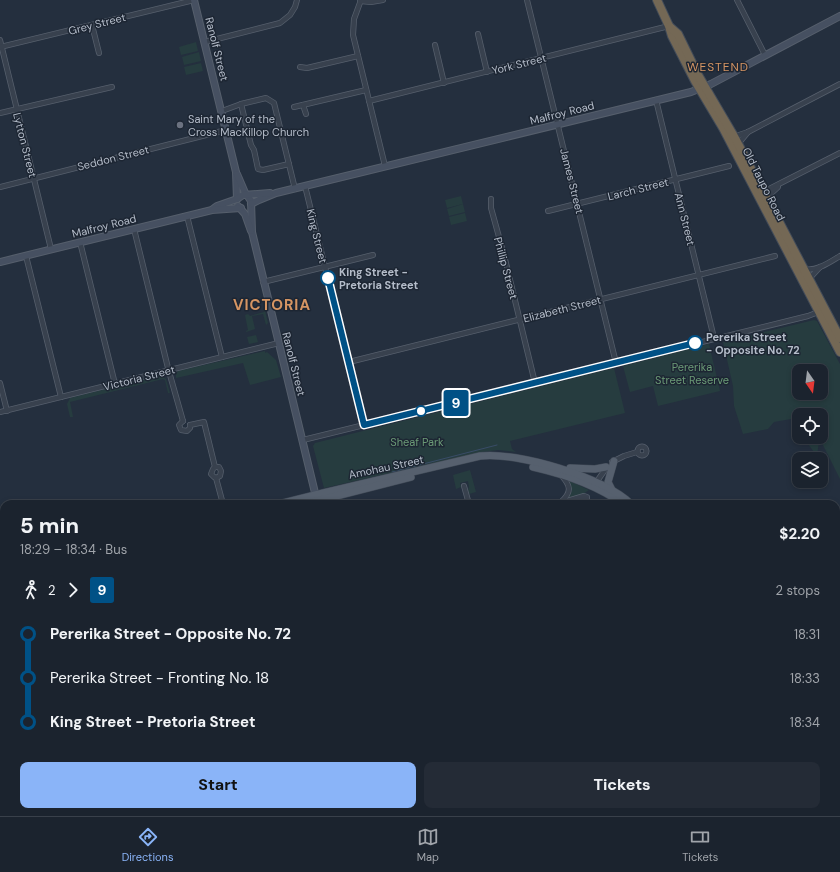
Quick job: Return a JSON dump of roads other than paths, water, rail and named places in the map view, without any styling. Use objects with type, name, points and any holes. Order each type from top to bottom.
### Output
[{"type":"highway","name":"Old Taupo Road","points":[[657,0],[669,26],[678,34],[703,88],[763,195],[839,348]]},
{"type":"highway","name":"Old Taupo Road","points":[[784,238],[804,269],[821,310],[840,338]]},
{"type":"main road","name":"Ranolf Street","points":[[194,0],[236,172],[246,195]]},
{"type":"main road","name":"Malfroy Road","points":[[251,204],[276,194],[305,186],[684,94],[703,88],[840,16]]},
{"type":"main road","name":"Ranolf Street","points":[[236,172],[237,199]]},
{"type":"main road","name":"Malfroy Road","points":[[246,195],[269,193],[276,194]]},
{"type":"main road","points":[[241,195],[246,195],[251,199],[251,204],[247,208],[241,209],[238,206],[237,199],[241,195]]},
{"type":"main road","name":"Malfroy Road","points":[[212,210],[217,206],[237,199]]},
{"type":"main road","name":"Ranolf Street","points":[[251,204],[252,232],[317,500]]},
{"type":"main road","name":"Ranolf Street","points":[[241,209],[252,232]]},
{"type":"main road","name":"Malfroy Road","points":[[0,262],[212,210],[241,209]]},
{"type":"main road","name":"Amohau Street","points":[[320,500],[361,487],[486,455],[509,457],[556,467],[579,474],[617,500]]},
{"type":"main road","name":"Amohau Street","points":[[361,487],[492,459],[514,462],[594,484],[612,490],[627,500]]},
{"type":"main road","points":[[612,490],[608,482],[614,461]]},
{"type":"main road","points":[[556,467],[595,469],[606,467]]},
{"type":"street","name":"Grey Street","points":[[1,47],[194,0]]},
{"type":"street","points":[[205,42],[280,23],[290,14],[295,7],[297,0]]},
{"type":"street","points":[[383,0],[371,2],[360,1],[354,19],[353,30],[385,166]]},
{"type":"street","name":"James Street","points":[[527,0],[616,363]]},
{"type":"street","points":[[737,0],[765,55]]},
{"type":"street","points":[[92,26],[99,53]]},
{"type":"street","name":"York Street","points":[[369,101],[669,26]]},
{"type":"street","points":[[478,34],[488,72]]},
{"type":"street","name":"Lytton Street","points":[[0,40],[52,250]]},
{"type":"street","points":[[435,45],[444,83]]},
{"type":"street","points":[[300,67],[307,68],[358,56]]},
{"type":"street","points":[[734,141],[739,135],[748,132],[840,84]]},
{"type":"street","points":[[0,113],[112,87]]},
{"type":"street","points":[[294,107],[366,90]]},
{"type":"street","points":[[222,111],[241,104],[266,98],[274,103],[295,189]]},
{"type":"street","name":"Ann Street","points":[[656,100],[714,338]]},
{"type":"street","points":[[241,104],[258,169],[264,170],[289,164]]},
{"type":"street","points":[[303,105],[306,114]]},
{"type":"street","name":"Seddon Street","points":[[0,187],[226,130]]},
{"type":"street","points":[[763,195],[840,153]]},
{"type":"street","name":"Larch Street","points":[[548,211],[728,166]]},
{"type":"street","name":"King Street","points":[[305,186],[364,425]]},
{"type":"street","name":"Phillip Street","points":[[491,199],[491,208],[535,383]]},
{"type":"street","points":[[187,216],[222,357]]},
{"type":"street","points":[[134,229],[169,371],[183,420],[187,421],[190,425]]},
{"type":"street","points":[[80,242],[115,384]]},
{"type":"street","points":[[264,282],[373,255]]},
{"type":"street","points":[[26,256],[61,397]]},
{"type":"street","name":"Elizabeth Street","points":[[349,362],[775,256]]},
{"type":"street","points":[[809,279],[813,273],[822,266],[840,256]]},
{"type":"street","points":[[804,269],[822,266]]},
{"type":"street","points":[[303,440],[808,316],[821,310]]},
{"type":"street","name":"Victoria Street","points":[[0,412],[279,343]]},
{"type":"street","points":[[0,383],[7,411]]},
{"type":"street","points":[[183,420],[179,425],[181,430],[187,431],[190,428],[190,425]]},
{"type":"street","points":[[190,425],[204,422],[215,467],[211,473],[216,478],[222,500]]},
{"type":"street","points":[[594,484],[606,467],[614,461],[637,452]]},
{"type":"street","points":[[561,474],[568,483],[569,490],[566,498],[563,500]]},
{"type":"street","points":[[464,486],[468,500]]},
{"type":"street","points":[[571,500],[584,496],[587,497],[585,500]]},
{"type":"waterway","points":[[392,472],[497,445]]},
{"type":"place","name":"Saint Mary of the Cross MacKillop Church","points":[[180,125]]},
{"type":"place","name":"King Street - Pretoria Street","points":[[328,278]]},
{"type":"place","name":"Pererika Street - Opposite No. 72","points":[[695,343]]},
{"type":"district","name":"WESTEND","points":[[718,67]]},
{"type":"district","name":"VICTORIA","points":[[272,305]]},
{"type":"park label","name":"Pererika Street Reserve","points":[[692,373]]},
{"type":"park label","name":"Sheaf Park","points":[[417,442]]}]
